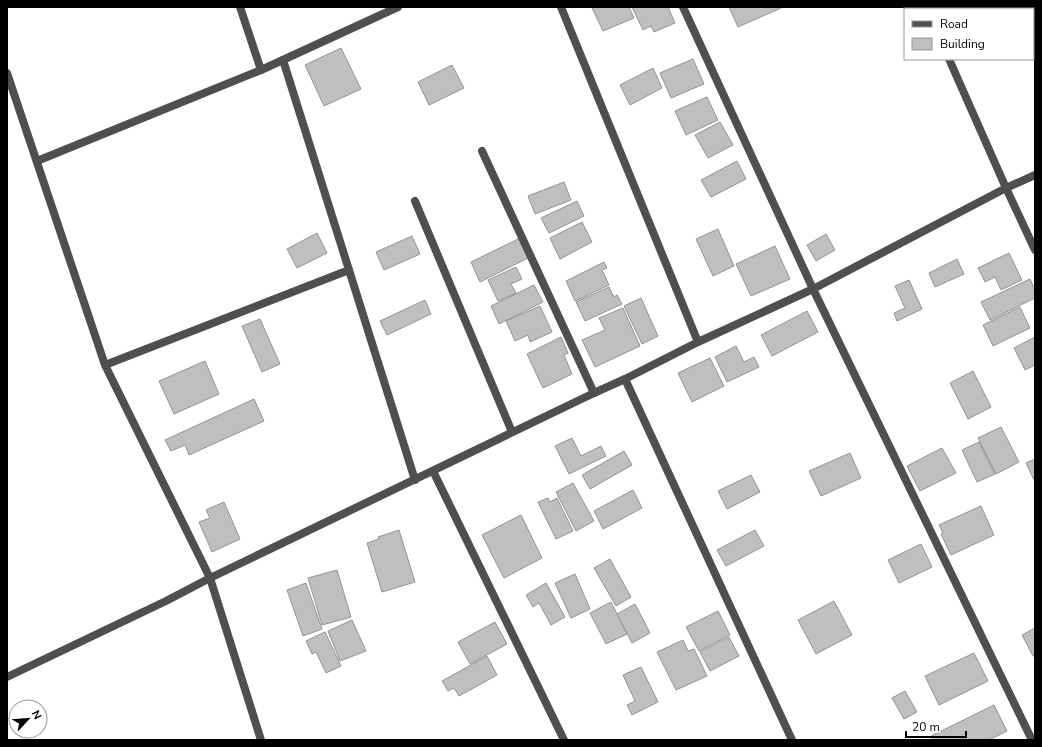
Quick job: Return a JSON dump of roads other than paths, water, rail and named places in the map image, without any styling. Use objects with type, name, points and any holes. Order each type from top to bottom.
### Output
[{"type":"street","points":[[240,7],[261,70]]},
{"type":"street","points":[[37,161],[261,70],[398,7]]},
{"type":"street","points":[[561,7],[698,342]]},
{"type":"street","points":[[683,7],[813,289],[1032,740]]},
{"type":"street","points":[[283,60],[415,480]]},
{"type":"street","points":[[949,60],[1035,250]]},
{"type":"street","points":[[7,73],[105,365],[210,578],[261,740]]},
{"type":"street","points":[[482,151],[594,393]]},
{"type":"street","points":[[7,677],[512,432],[626,379],[698,342],[813,289],[1006,188],[1035,175]]},
{"type":"street","points":[[415,201],[512,432]]},
{"type":"street","points":[[105,365],[350,270]]},
{"type":"street","points":[[626,379],[792,740]]},
{"type":"street","points":[[433,471],[564,740]]}]
